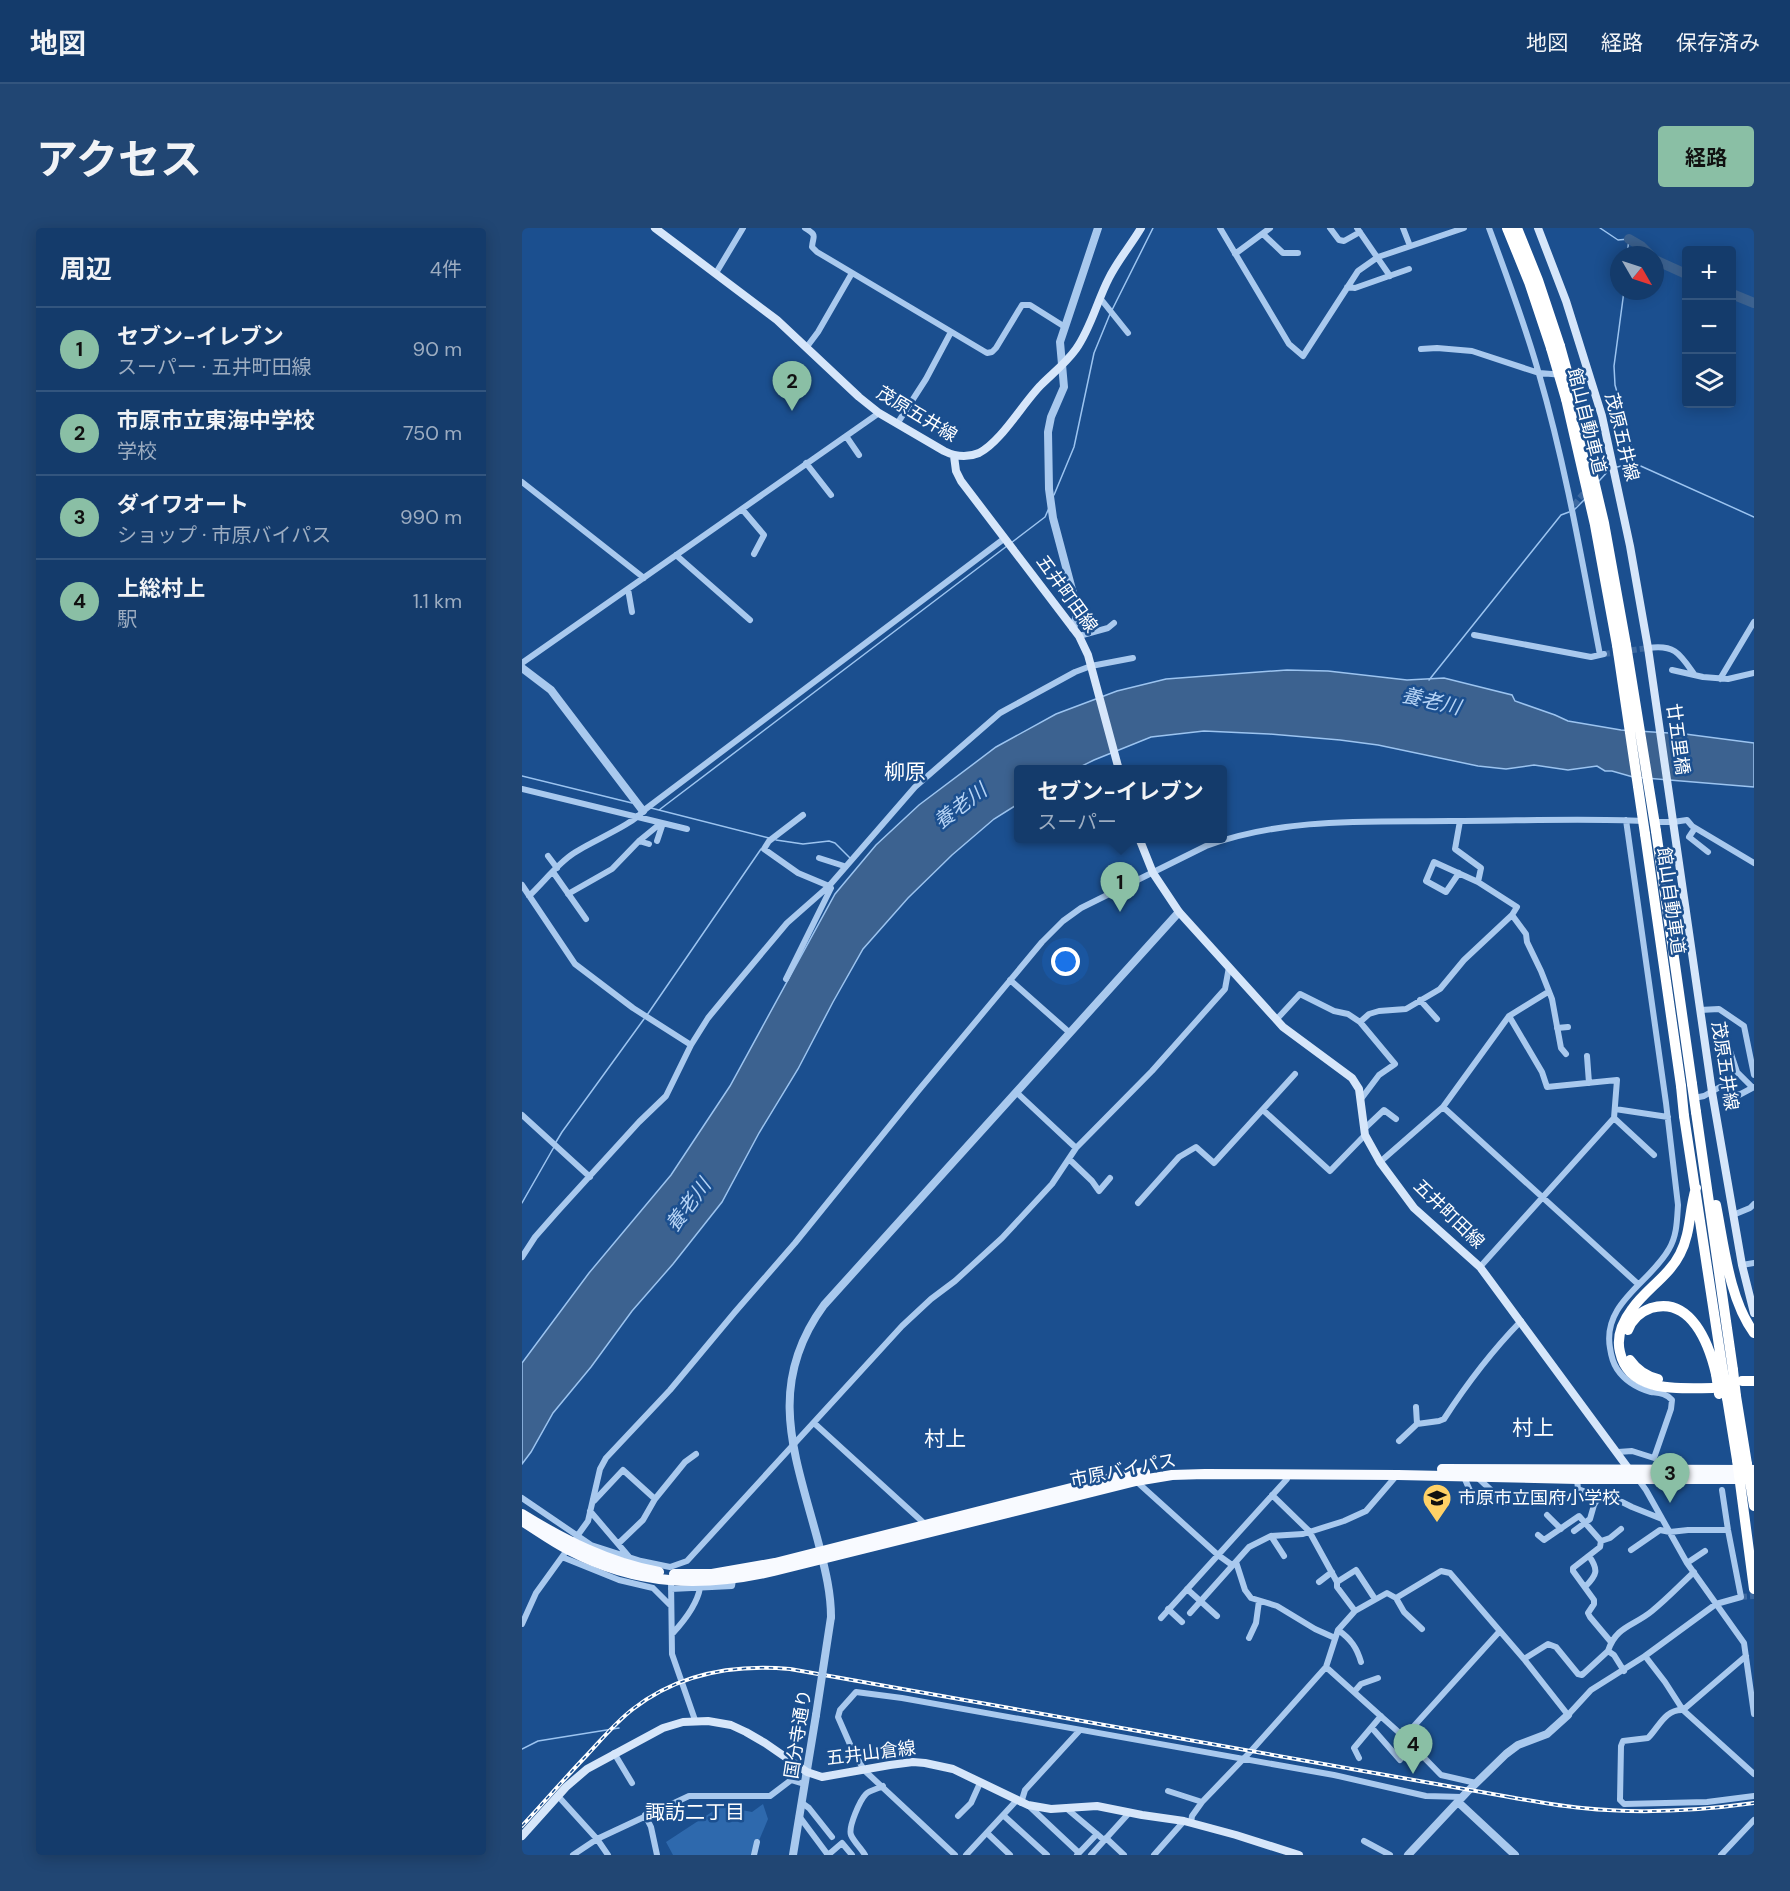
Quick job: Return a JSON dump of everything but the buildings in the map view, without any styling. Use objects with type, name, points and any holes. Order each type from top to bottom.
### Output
[{"type":"highway","name":"館山自動車道","points":[[1507,228],[1555,347]]},
{"type":"highway","name":"館山自動車道","points":[[1517,228],[1538,280],[1605,523],[1645,834],[1686,1085],[1696,1112],[1729,1384]]},
{"type":"highway","name":"館山自動車道","points":[[1622,645],[1656,831],[1686,1085],[1684,1116],[1742,1462],[1744,1513],[1754,1589]]},
{"type":"highway","points":[[1696,1112],[1703,1132],[1727,1261],[1738,1300],[1751,1318],[1754,1333]]},
{"type":"highway","points":[[1696,1188],[1688,1233],[1681,1253],[1628,1314],[1622,1327],[1619,1346],[1621,1357],[1635,1376],[1645,1382],[1669,1388],[1754,1381]]},
{"type":"highway","points":[[1729,1384],[1665,1380],[1649,1376],[1637,1369],[1626,1348],[1631,1322],[1641,1313],[1652,1308],[1670,1307],[1693,1321],[1729,1384],[1742,1462]]},
{"type":"highway","name":"館山自動車道","points":[[1742,1462],[1753,1488],[1754,1506]]},
{"type":"highway","name":"市原バイパス","points":[[523,1517],[605,1566],[671,1585],[734,1580],[926,1525],[1118,1477],[1179,1468],[1221,1466],[1568,1470],[1742,1462]]},
{"type":"highway","name":"市原バイパス","points":[[570,1546],[645,1570],[677,1574],[728,1572],[821,1555],[1136,1481],[1172,1475],[1205,1473],[1478,1478],[1754,1479]]},
{"type":"main road","name":"茂原五井線","points":[[655,228],[777,320],[879,413],[954,456],[962,457],[984,450],[1040,385],[1062,366],[1076,349],[1084,337],[1116,266],[1141,228]]},
{"type":"main road","name":"茂原五井線","points":[[1538,228],[1566,300],[1602,416],[1608,461],[1630,546],[1650,661]]},
{"type":"main road","name":"五井町田線","points":[[954,456],[956,471],[961,481],[1079,636],[1091,666],[1118,765]]},
{"type":"main road","name":"廿五里橋","points":[[1650,661],[1673,822]]},
{"type":"main road","name":"茂原五井線","points":[[1673,822],[1712,1092],[1751,1318]]},
{"type":"main road","name":"五井町田線","points":[[1141,843],[1153,873],[1179,912],[1276,1020],[1304,1045],[1352,1078],[1359,1089],[1364,1132],[1380,1162],[1414,1208],[1480,1267],[1627,1468],[1638,1478]]},
{"type":"main road","name":"五井山倉線","points":[[522,1836],[580,1774],[614,1753],[663,1728],[695,1720],[720,1722],[739,1729],[765,1743],[807,1772],[822,1776],[913,1762],[925,1763],[953,1770],[1022,1802],[1051,1809],[1098,1806],[1187,1822],[1299,1855]]},
{"type":"street","points":[[716,273],[743,228]]},
{"type":"street","points":[[806,228],[815,237],[812,248],[817,252],[987,353],[992,352],[1022,305],[1030,305],[1065,327]]},
{"type":"street","points":[[1073,628],[1078,612],[1053,518],[1048,461],[1049,425],[1064,387],[1060,342],[1098,228]]},
{"type":"street","points":[[1220,228],[1289,344],[1303,356],[1358,272],[1378,257],[1464,228]]},
{"type":"street","points":[[1236,254],[1270,228]]},
{"type":"street","points":[[1330,228],[1339,240],[1344,241],[1359,230],[1390,276]]},
{"type":"street","points":[[1403,228],[1410,246]]},
{"type":"street","points":[[1474,635],[1591,657],[1602,654],[1573,507],[1539,373],[1489,228]]},
{"type":"street","points":[[1263,234],[1283,253],[1298,253]]},
{"type":"street","points":[[1347,287],[1355,288],[1409,269]]},
{"type":"street","points":[[806,348],[818,332],[852,273]]},
{"type":"street","points":[[1100,298],[1128,333]]},
{"type":"street","points":[[897,424],[926,379],[951,332]]},
{"type":"street","points":[[1421,349],[1472,351],[1539,373],[1589,377]]},
{"type":"street","points":[[641,814],[557,698],[522,665],[879,413]]},
{"type":"street","points":[[846,436],[860,455]]},
{"type":"street","points":[[806,463],[831,495]]},
{"type":"street","points":[[522,482],[644,578]]},
{"type":"street","points":[[742,509],[764,535],[754,554]]},
{"type":"street","points":[[529,896],[574,853],[641,814],[1005,538]]},
{"type":"street","points":[[676,555],[750,620]]},
{"type":"street","points":[[628,589],[632,612]]},
{"type":"street","points":[[1720,679],[1754,622]]},
{"type":"street","points":[[1079,636],[1108,628],[1114,623]]},
{"type":"street","points":[[1648,648],[1669,647],[1679,653],[1695,674]]},
{"type":"street","points":[[522,1257],[545,1225],[639,1122],[666,1096],[691,1045],[708,1018],[788,922],[829,886],[915,787],[1000,713],[1074,672],[1091,666],[1133,658]]},
{"type":"street","points":[[1672,670],[1720,679],[1754,674]]},
{"type":"street","points":[[522,789],[641,814],[662,823],[687,829]]},
{"type":"street","points":[[803,815],[769,841],[764,849],[798,873],[829,886]]},
{"type":"street","points":[[1227,838],[1264,831],[1348,823],[1535,819],[1673,822],[1688,820],[1695,828],[1754,863]]},
{"type":"street","points":[[1617,1452],[1632,1451],[1653,1458],[1672,1403],[1668,1396],[1641,1389],[1629,1382],[1616,1368],[1609,1341],[1610,1323],[1617,1310],[1638,1284],[1654,1270],[1670,1247],[1677,1220],[1678,1204],[1626,820]]},
{"type":"street","points":[[1460,821],[1455,849],[1481,868],[1478,882]]},
{"type":"street","points":[[657,841],[662,823]]},
{"type":"street","points":[[568,894],[612,869],[639,841],[662,823]]},
{"type":"street","points":[[1695,828],[1689,837],[1708,852]]},
{"type":"street","points":[[639,841],[649,844]]},
{"type":"street","points":[[522,1624],[536,1593],[588,1521],[600,1468],[606,1458],[670,1390],[795,1243],[1042,942],[1063,921],[1081,908],[1214,843]]},
{"type":"street","points":[[548,856],[568,894],[586,919]]},
{"type":"street","points":[[819,858],[844,866]]},
{"type":"street","points":[[1360,1022],[1369,1014],[1379,1011],[1406,1009],[1440,989],[1464,960],[1512,915],[1517,907],[1478,882],[1459,873],[1434,862],[1426,880],[1446,891],[1459,873]]},
{"type":"street","points":[[522,885],[574,964],[633,1008],[691,1045]]},
{"type":"street","points":[[786,979],[831,888],[829,886]]},
{"type":"street","name":"国分寺通り","points":[[793,1855],[831,1617],[830,1593],[793,1444],[788,1405],[797,1356],[814,1319],[824,1305],[1179,912]]},
{"type":"street","points":[[1512,915],[1526,934],[1527,942],[1552,999],[1561,1048],[1566,1054]]},
{"type":"street","points":[[1225,989],[1229,967]]},
{"type":"street","points":[[570,1546],[591,1545],[630,1558],[670,1567],[687,1561],[902,1326],[1002,1238],[1052,1184],[1076,1148],[1152,1071],[1238,977]]},
{"type":"street","points":[[1010,980],[1070,1033]]},
{"type":"street","points":[[1380,1162],[1443,1107],[1509,1016],[1548,992]]},
{"type":"street","points":[[1276,1020],[1300,994],[1334,1011],[1348,1014],[1360,1022],[1395,1064],[1379,1075],[1360,1099]]},
{"type":"street","points":[[1420,1000],[1437,1019]]},
{"type":"street","points":[[1700,1010],[1719,1009],[1744,1026],[1752,1051],[1754,1075]]},
{"type":"street","points":[[1480,1267],[1614,1118],[1617,1080],[1547,1087],[1542,1072],[1509,1016]]},
{"type":"street","points":[[1557,1028],[1569,1027]]},
{"type":"street","points":[[1666,1103],[1704,1096],[1723,1087],[1739,1095],[1753,1087],[1737,1072],[1730,1051]]},
{"type":"street","points":[[1587,1056],[1589,1083]]},
{"type":"street","points":[[1138,1203],[1179,1157],[1196,1147],[1214,1163],[1295,1074]]},
{"type":"street","points":[[1016,1092],[1076,1148]]},
{"type":"street","points":[[1443,1107],[1638,1284]]},
{"type":"street","points":[[1615,1109],[1668,1117]]},
{"type":"street","points":[[1263,1110],[1330,1171],[1384,1110],[1396,1119]]},
{"type":"street","points":[[522,1115],[590,1177]]},
{"type":"street","points":[[1614,1118],[1654,1155]]},
{"type":"street","points":[[1069,1159],[1099,1191],[1110,1178]]},
{"type":"street","points":[[1733,1215],[1754,1204]]},
{"type":"street","points":[[1742,1265],[1754,1264]]},
{"type":"street","points":[[1400,1441],[1417,1424],[1444,1419],[1469,1380],[1491,1352],[1521,1321]]},
{"type":"street","points":[[1416,1407],[1417,1424]]},
{"type":"street","points":[[814,1423],[926,1525]]},
{"type":"street","points":[[619,1543],[644,1520],[655,1499],[685,1462],[696,1454]]},
{"type":"street","points":[[591,1507],[618,1472],[623,1470],[655,1499]]},
{"type":"street","points":[[1161,1618],[1287,1479],[1287,1474]]},
{"type":"street","points":[[1190,1613],[1249,1547],[1271,1536],[1303,1533],[1344,1521],[1366,1511],[1398,1475]]},
{"type":"street","points":[[1464,1477],[1471,1493]]},
{"type":"street","points":[[1478,1478],[1505,1503]]},
{"type":"street","points":[[1638,1478],[1687,1563],[1744,1642],[1754,1714]]},
{"type":"street","points":[[1577,1479],[1578,1489],[1622,1502],[1663,1519]]},
{"type":"street","points":[[1136,1481],[1218,1555],[1234,1564],[1251,1598],[1276,1606],[1335,1638]]},
{"type":"street","points":[[1408,1855],[1476,1783],[1512,1749],[1547,1734],[1591,1690],[1624,1671],[1716,1604],[1741,1597],[1722,1490]]},
{"type":"street","points":[[1272,1495],[1309,1531],[1332,1572],[1337,1587],[1355,1611]]},
{"type":"street","points":[[1574,1531],[1590,1519],[1599,1497]]},
{"type":"street","points":[[522,1498],[570,1546],[619,1580],[653,1588],[671,1606]]},
{"type":"street","points":[[591,1507],[630,1558]]},
{"type":"street","points":[[1547,1515],[1561,1529]]},
{"type":"street","points":[[1538,1535],[1544,1540],[1579,1516],[1601,1540],[1600,1547],[1572,1568],[1594,1600],[1588,1613],[1590,1617],[1611,1642]]},
{"type":"street","points":[[1601,1540],[1610,1538],[1621,1529]]},
{"type":"street","points":[[1631,1550],[1660,1530],[1670,1532],[1728,1530]]},
{"type":"street","points":[[1271,1536],[1284,1556]]},
{"type":"street","points":[[1687,1563],[1705,1551]]},
{"type":"street","points":[[1585,1587],[1594,1578],[1596,1571],[1596,1565],[1589,1556]]},
{"type":"street","points":[[1337,1582],[1356,1570],[1375,1599]]},
{"type":"street","points":[[1395,1598],[1441,1571],[1450,1573],[1524,1659],[1568,1715]]},
{"type":"street","points":[[1319,1582],[1332,1572]]},
{"type":"street","points":[[1524,1659],[1548,1644],[1553,1645],[1572,1668],[1582,1675],[1608,1651],[1611,1642],[1627,1625],[1651,1613],[1694,1572]]},
{"type":"street","points":[[695,1720],[672,1654],[671,1585],[700,1588],[732,1586],[734,1580]]},
{"type":"street","points":[[673,1633],[687,1617],[699,1596],[700,1588]]},
{"type":"street","points":[[1187,1589],[1217,1616]]},
{"type":"street","points":[[1154,1855],[1187,1822],[1202,1802],[1244,1759],[1326,1667],[1338,1630],[1355,1611],[1387,1593],[1395,1598],[1404,1612],[1422,1629]]},
{"type":"street","points":[[1249,1638],[1256,1623],[1259,1601]]},
{"type":"street","points":[[1168,1609],[1182,1622]]},
{"type":"street","points":[[1338,1630],[1347,1636],[1356,1647],[1361,1662]]},
{"type":"street","points":[[1404,1737],[1499,1632]]},
{"type":"street","points":[[1608,1651],[1614,1655],[1624,1671]]},
{"type":"street","points":[[1645,1656],[1683,1710],[1754,1774]]},
{"type":"street","points":[[1746,1656],[1683,1710],[1680,1709],[1665,1716],[1648,1738],[1623,1741],[1620,1800],[1621,1803],[1678,1803],[1754,1796]]},
{"type":"street","points":[[1326,1667],[1404,1737],[1441,1775],[1476,1783]]},
{"type":"street","points":[[1354,1692],[1361,1683],[1378,1678]]},
{"type":"street","points":[[955,1855],[864,1770],[838,1717],[840,1710],[856,1692],[913,1700],[1334,1775],[1426,1796],[1460,1800],[1515,1855]]},
{"type":"street","points":[[1359,1758],[1354,1748],[1381,1716]]},
{"type":"street","points":[[1372,1728],[1400,1760]]},
{"type":"street","points":[[966,1855],[1003,1815],[1022,1802],[1024,1790],[1080,1730]]},
{"type":"street","points":[[614,1753],[632,1783]]},
{"type":"street","points":[[573,1855],[597,1839],[689,1796],[770,1796],[791,1780],[804,1785]]},
{"type":"street","points":[[958,1816],[971,1803],[980,1783]]},
{"type":"street","points":[[865,1855],[851,1835],[850,1828],[863,1797],[883,1786]]},
{"type":"street","points":[[1168,1791],[1202,1802]]},
{"type":"street","points":[[558,1796],[597,1839],[608,1855]]},
{"type":"street","points":[[1022,1802],[1078,1854],[1097,1834]]},
{"type":"street","points":[[802,1803],[809,1808],[832,1837]]},
{"type":"street","points":[[1066,1808],[1124,1855]]},
{"type":"street","points":[[1091,1855],[1129,1813]]},
{"type":"street","points":[[645,1815],[651,1827],[657,1855]]},
{"type":"street","points":[[1003,1815],[1047,1855]]},
{"type":"street","points":[[799,1816],[828,1855],[842,1843],[852,1855]]},
{"type":"street","points":[[1721,1855],[1754,1820]]},
{"type":"street","points":[[987,1833],[1010,1855]]},
{"type":"street","points":[[1364,1841],[1390,1855]]},
{"type":"street","points":[[754,1855],[757,1842]]},
{"type":"shaded area","points":[[763,1804],[768,1819],[753,1855],[673,1855],[666,1842],[721,1806],[752,1812]]},
{"type":"water","name":"養老川","points":[[1287,670],[1328,671],[1407,680],[1444,678],[1512,695],[1515,701],[1568,721],[1621,730],[1685,734],[1754,743],[1754,787],[1633,777],[1605,771],[1597,766],[1568,770],[1534,765],[1506,769],[1478,766],[1378,745],[1340,740],[1204,731],[1151,737],[1084,765],[1014,765],[1014,806],[994,819],[952,855],[908,898],[863,949],[722,1202],[632,1311],[591,1367],[553,1413],[522,1464],[522,1363],[589,1273],[671,1175],[730,1086],[835,894],[876,845],[919,805],[996,747],[1056,714],[1117,691],[1166,679]]},
{"type":"waterway","points":[[1112,310],[1153,228]]},
{"type":"waterway","points":[[1600,228],[1618,240],[1629,239],[1628,246]]},
{"type":"waterway","points":[[1629,239],[1641,246]]},
{"type":"waterway","points":[[1664,264],[1682,272]]},
{"type":"waterway","points":[[1736,296],[1754,303]]},
{"type":"waterway","points":[[1623,300],[1614,366],[1615,385],[1629,434],[1634,462]]},
{"type":"waterway","points":[[1054,495],[1074,447],[1094,353],[1110,314]]},
{"type":"waterway","points":[[1617,467],[1634,463],[1754,517]]},
{"type":"waterway","points":[[1599,481],[1610,469]]},
{"type":"waterway","points":[[1574,510],[1585,499]]},
{"type":"waterway","points":[[1011,543],[1045,517],[1049,508]]},
{"type":"waterway","name":"養老川","points":[[1429,680],[1561,515],[1569,512]]},
{"type":"waterway","points":[[659,810],[1007,546]]},
{"type":"waterway","points":[[522,776],[632,803]]},
{"type":"waterway","points":[[651,808],[769,838]]},
{"type":"waterway","points":[[776,840],[803,844],[829,841],[835,843],[851,859]]},
{"type":"waterway","points":[[647,1015],[761,849]]},
{"type":"waterway","points":[[556,1142],[644,1019]]},
{"type":"waterway","points":[[522,1203],[554,1147]]},
{"type":"waterway","points":[[522,1749],[538,1741],[619,1728]]},
{"type":"tunnel","points":[[1594,478],[1605,464]]},
{"type":"tunnel","points":[[1574,505],[1587,489]]},
{"type":"tunnel","points":[[1604,654],[1648,648]]},
{"type":"tunnel","points":[[1741,1597],[1754,1596]]},
{"type":"railway","points":[[522,1826],[609,1731],[650,1697],[669,1687],[707,1674],[748,1668],[790,1669],[1515,1798]]},
{"type":"railway","points":[[1509,1797],[1573,1807],[1625,1811],[1690,1810],[1754,1803]]},
{"type":"place","name":"市原市立東海中学校","points":[[792,411]]},
{"type":"place","name":"セブン-イレブン","points":[[1120,912]]},
{"type":"place","name":"ダイワオート","points":[[1670,1503]]},
{"type":"place","name":"市原市立国府小学校","points":[[1437,1524]]},
{"type":"place","name":"上総村上","points":[[1413,1774]]},
{"type":"district","name":"柳原","points":[[905,772]]},
{"type":"district","name":"村上","points":[[1533,1428]]},
{"type":"district","name":"村上","points":[[945,1439]]},
{"type":"district","name":"諏訪二丁目","points":[[695,1812]]}]
